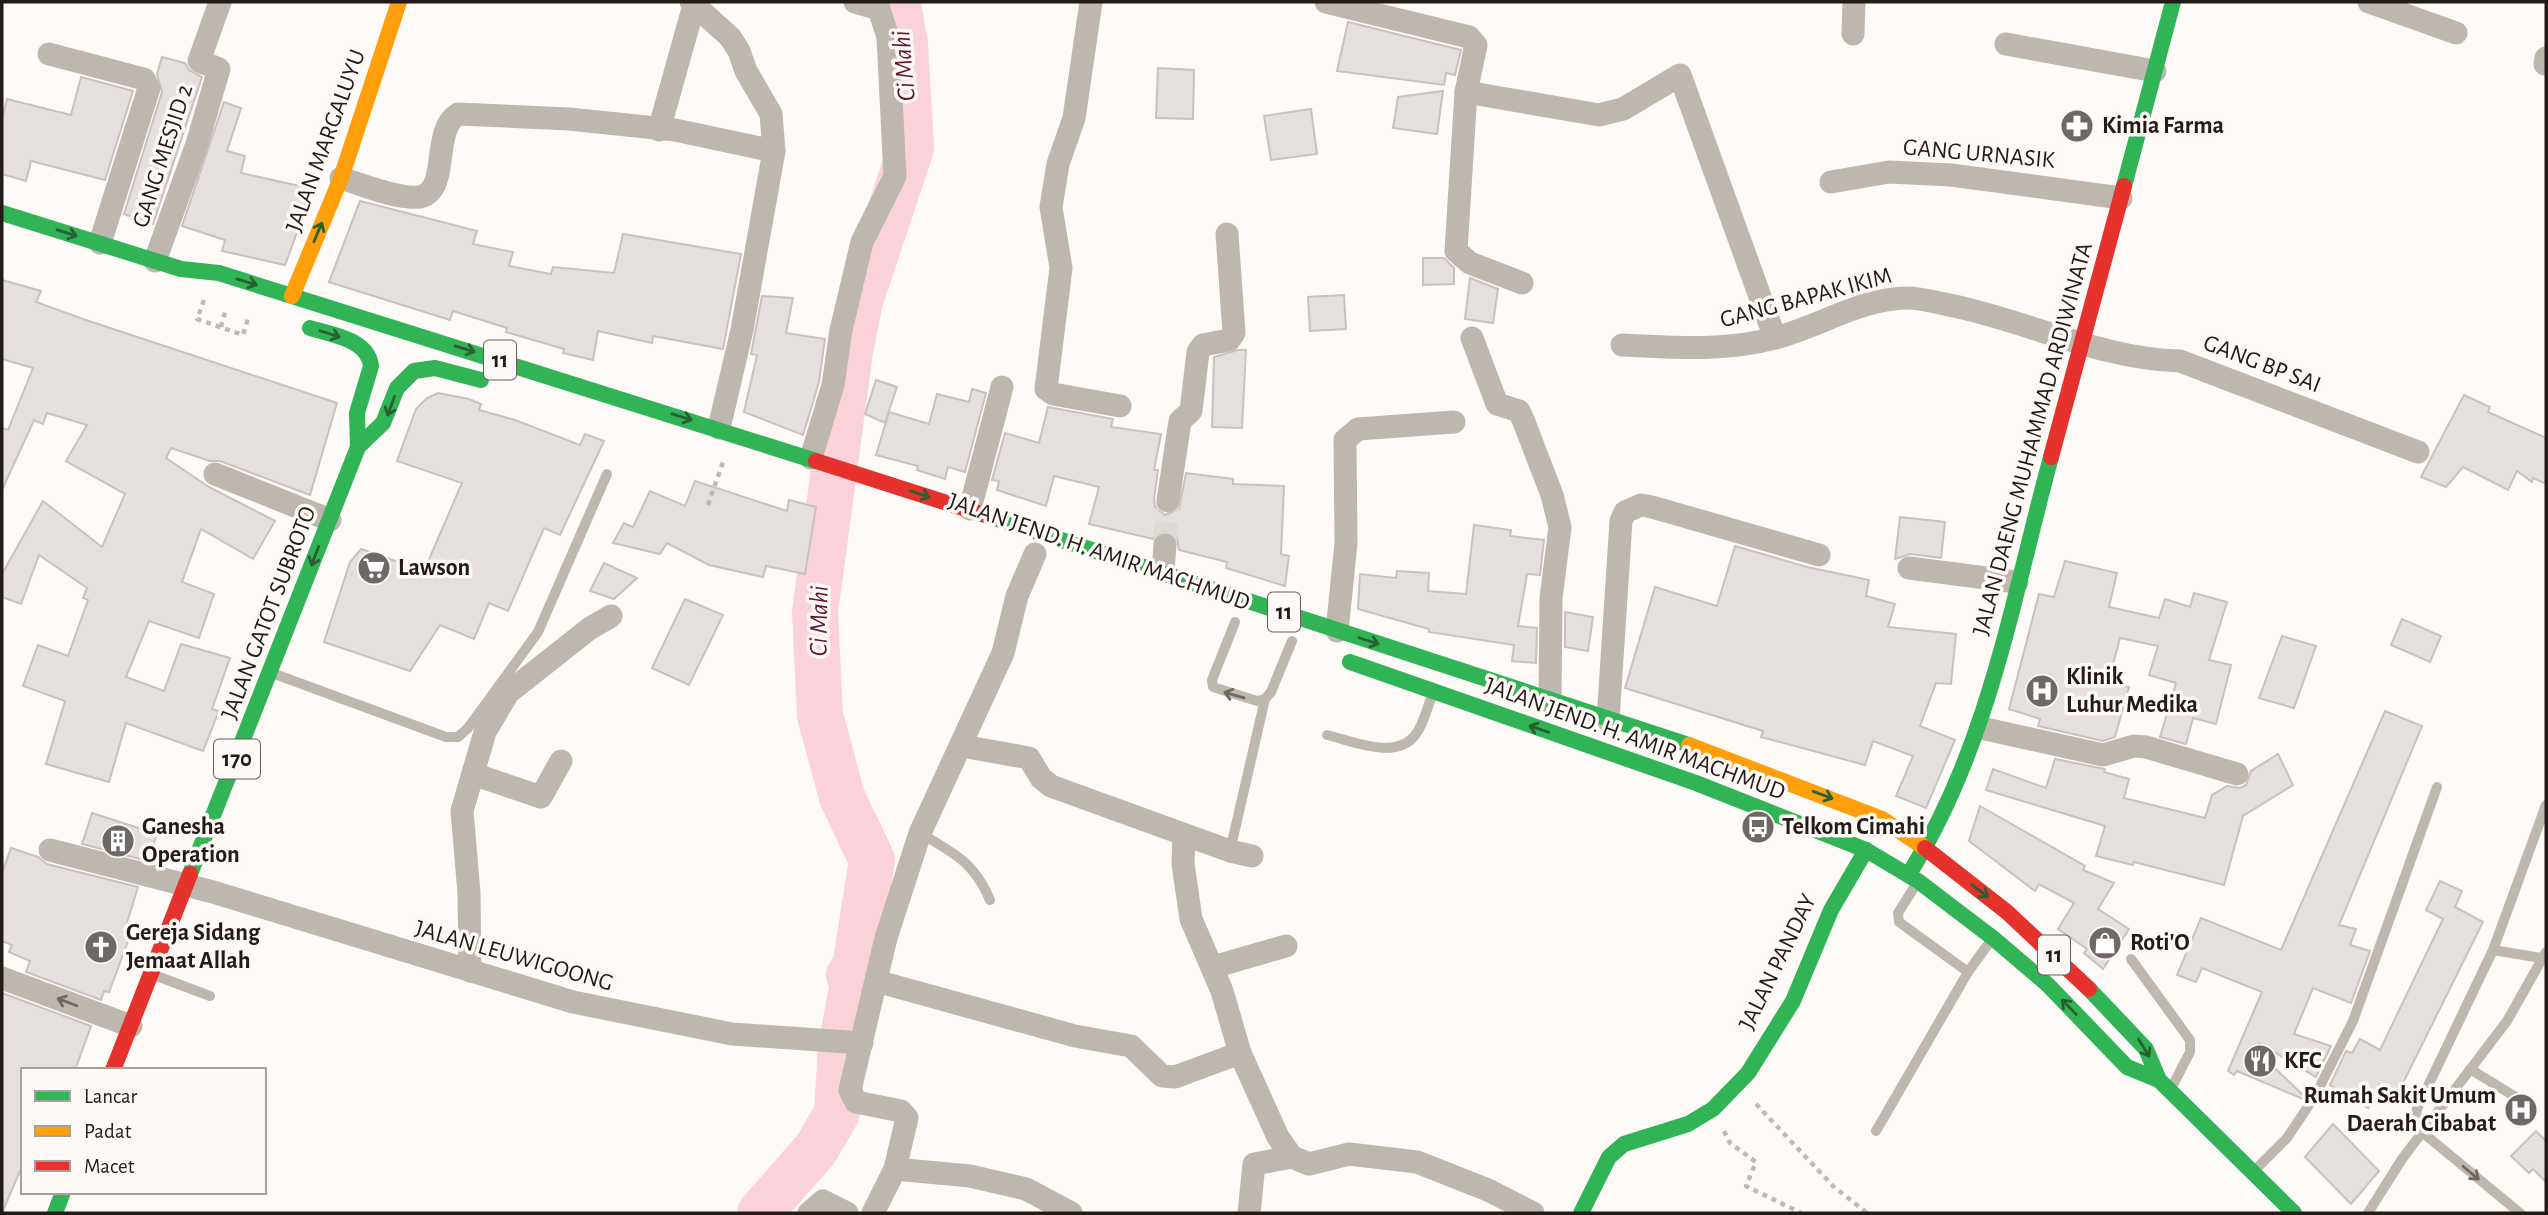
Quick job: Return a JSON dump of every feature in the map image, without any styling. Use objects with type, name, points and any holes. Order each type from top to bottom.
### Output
[{"type":"main road","name":"JALAN MARGALUYU","points":[[292,296],[341,178],[399,2]]},
{"type":"main road","name":"JALAN DAENG MUHAMMAD ARDIWINATA","points":[[1913,878],[1981,728],[2017,582],[2173,2]]},
{"type":"main road","name":"JALAN JEND. H. AMIR MACHMUD","points":[[2,213],[181,269],[219,273],[719,428],[1163,571],[1550,702],[1713,753],[1882,819],[1926,849],[2007,912],[2081,981],[2146,1049],[2164,1086]]},
{"type":"main road","name":"JALAN JEND. H. AMIR MACHMUD","points":[[181,269],[194,286],[206,293]]},
{"type":"main road","points":[[288,321],[350,340],[366,350],[371,366],[357,413],[358,447]]},
{"type":"main road","name":"11","points":[[358,447],[385,422],[402,382],[418,369],[439,367],[491,383]]},
{"type":"main road","name":"JALAN GATOT SUBROTO","points":[[114,1068],[188,887],[358,447]]},
{"type":"main road","name":"JALAN JEND. H. AMIR MACHMUD","points":[[1331,655],[1696,783],[1866,850],[1913,878],[1993,938],[2048,985],[2119,1060],[2164,1086],[2293,1213]]},
{"type":"main road","name":"JALAN PANDAY","points":[[1581,1213],[1609,1157],[1623,1144],[1688,1124],[1713,1109],[1762,1055],[1793,1001],[1830,910],[1866,850]]},
{"type":"main road","points":[[55,1213],[62,1194]]},
{"type":"street","name":"GANG MESJID 2","points":[[155,261],[197,144],[219,69],[199,61],[220,2]]},
{"type":"street","points":[[814,459],[862,242],[895,176],[888,37],[879,9],[855,2]]},
{"type":"street","points":[[1091,2],[1074,118],[1058,164],[1051,207],[1061,268],[1046,389],[1054,394],[1120,406]]},
{"type":"street","points":[[1326,2],[1469,37],[1476,45],[1466,92],[1456,251],[1470,263],[1522,283]]},
{"type":"street","points":[[1853,34],[1854,2]]},
{"type":"street","points":[[2369,2],[2456,33]]},
{"type":"street","points":[[660,130],[693,3],[730,37],[739,51],[746,71],[771,114],[774,151],[742,330],[719,428]]},
{"type":"street","points":[[2006,44],[2155,71]]},
{"type":"street","points":[[49,54],[144,79],[149,88],[100,243]]},
{"type":"street","points":[[1466,92],[1599,115],[1623,108],[1680,75],[1775,338]]},
{"type":"street","points":[[341,178],[411,198],[428,195],[438,178],[442,136],[447,123],[458,114],[569,119],[660,130],[774,151]]},
{"type":"street","name":"GANG URNASIK","points":[[1831,182],[1889,172],[1938,174],[2121,198]]},
{"type":"street","points":[[1168,501],[1180,421],[1191,411],[1198,352],[1203,345],[1229,340],[1234,333],[1227,234]]},
{"type":"street","name":"GANG BAPAK IKIM","points":[[1622,345],[1719,349],[1775,338],[1881,302],[1908,298],[1997,315],[2082,343]]},
{"type":"street","points":[[1472,338],[1497,404],[1519,411],[1552,495],[1560,527],[1551,598],[1550,702]]},
{"type":"street","name":"GANG BP SAI","points":[[2082,343],[2148,360],[2180,361],[2418,452]]},
{"type":"street","points":[[970,509],[1002,387]]},
{"type":"street","points":[[1337,631],[1346,543],[1345,440],[1358,429],[1454,422]]},
{"type":"street","points":[[215,474],[330,520]]},
{"type":"street","points":[[1608,720],[1621,521],[1625,512],[1641,505],[1652,507],[1819,555]]},
{"type":"street","points":[[1163,571],[1165,545]]},
{"type":"street","points":[[873,1213],[895,1169],[907,1118],[901,1111],[856,1102],[852,1097],[849,1041],[876,981],[886,938],[920,833],[1003,653],[1017,596],[1035,554]]},
{"type":"street","points":[[1909,568],[2017,582]]},
{"type":"street","points":[[470,971],[469,893],[463,811],[485,732],[508,693],[589,629],[611,617]]},
{"type":"street","points":[[1981,728],[2103,755],[2134,746],[2146,747],[2237,774]]},
{"type":"street","points":[[962,746],[1029,758],[1041,778],[1051,786],[1241,854]]},
{"type":"street","points":[[473,774],[541,797],[561,761]]},
{"type":"street","name":"JALAN PANDAY","points":[[1866,850],[1882,819]]},
{"type":"street","points":[[1184,835],[1183,864],[1191,919],[1213,967],[1240,1053],[1278,1137],[1301,1160]]},
{"type":"street","name":"JALAN LEUWIGOONG","points":[[50,850],[188,887],[573,1002],[663,1022],[785,1040],[849,1041]]},
{"type":"street","points":[[1213,967],[1286,946]]},
{"type":"street","points":[[2,978],[131,1026]]},
{"type":"street","points":[[876,981],[1076,1036],[1131,1046],[1162,1076],[1175,1077],[1240,1053]]},
{"type":"street","points":[[1249,1213],[1254,1164],[1349,1154],[1418,1162],[1488,1190],[1533,1213]]},
{"type":"street","points":[[895,1169],[970,1176],[1026,1189],[1071,1213]]},
{"type":"street","points":[[809,1213],[823,1201],[847,1213]]},
{"type":"lane","points":[[270,672],[446,737],[458,737],[468,729],[538,632],[607,474]]},
{"type":"lane","points":[[1235,622],[1212,680],[1213,687],[1257,701],[1265,699]]},
{"type":"lane","points":[[1241,854],[1265,699],[1271,692],[1293,642]]},
{"type":"lane","points":[[1327,735],[1383,749],[1400,745],[1416,736],[1434,692]]},
{"type":"lane","points":[[2252,1172],[2287,1138],[2315,1096],[2353,1021],[2437,787]]},
{"type":"lane","points":[[2520,1213],[2422,1132],[2416,1124],[2417,1109],[2493,950],[2546,805]]},
{"type":"lane","points":[[920,833],[970,864],[980,876],[990,900]]},
{"type":"lane","points":[[1913,878],[1898,913],[1899,922],[1968,972]]},
{"type":"lane","points":[[1876,1131],[1968,972],[1993,938]]},
{"type":"lane","points":[[2368,1213],[2422,1132],[2507,1021],[2544,955],[2493,950]]},
{"type":"lane","points":[[2131,959],[2190,1040],[2190,1052],[2164,1086]]},
{"type":"lane","points":[[151,974],[211,996]]},
{"type":"lane","points":[[2470,1069],[2532,1107]]},
{"type":"path","points":[[206,293],[197,319],[221,325],[243,335],[251,309]]},
{"type":"path","points":[[708,505],[725,456]]},
{"type":"path","points":[[1737,1085],[1800,1147],[1833,1186],[1867,1213]]},
{"type":"path","points":[[1713,1109],[1730,1143],[1756,1162],[1746,1186],[1801,1213]]},
{"type":"building","points":[[1348,22],[1461,50],[1455,75],[1446,73],[1444,85],[1337,71]]},
{"type":"building","points":[[162,57],[185,63],[189,70],[202,77],[153,224],[124,214],[162,92],[157,74]]},
{"type":"building","points":[[1158,68],[1194,70],[1193,119],[1156,118]]},
{"type":"building","points":[[81,77],[133,91],[105,180],[31,161],[26,181],[2,174],[2,119],[7,99],[71,115]]},
{"type":"building","points":[[1443,91],[1437,134],[1393,128],[1398,97]]},
{"type":"building","points":[[224,102],[241,108],[227,151],[245,156],[241,173],[313,189],[285,265],[222,251],[225,240],[182,226]]},
{"type":"building","points":[[1311,109],[1317,154],[1271,160],[1264,116]]},
{"type":"building","points":[[360,201],[477,231],[473,244],[513,252],[509,266],[551,274],[553,267],[614,273],[623,234],[741,254],[723,349],[653,336],[652,343],[598,331],[593,360],[563,353],[564,349],[506,332],[507,328],[453,311],[450,320],[329,282]]},
{"type":"building","points":[[1423,258],[1444,258],[1454,268],[1454,284],[1423,285]]},
{"type":"building","points":[[1470,278],[1498,289],[1493,323],[1465,319]]},
{"type":"building","points":[[2,280],[41,291],[36,302],[337,403],[310,495],[220,461],[210,461],[171,448],[166,458],[209,487],[275,521],[253,559],[201,529],[182,582],[214,594],[199,638],[149,621],[126,677],[164,691],[181,644],[230,658],[212,709],[219,711],[203,751],[126,723],[109,782],[46,764],[65,701],[23,686],[38,645],[68,656],[88,600],[83,598],[87,588],[39,555],[21,604],[2,597],[2,574],[43,501],[102,547],[125,494],[66,461],[87,425],[47,413],[43,424],[34,420],[2,490],[2,428],[8,430],[33,368],[2,359]]},
{"type":"building","points":[[1344,295],[1346,329],[1310,331],[1308,297]]},
{"type":"building","points":[[762,296],[793,298],[786,333],[825,339],[819,382],[803,435],[744,412],[757,355],[751,354]]},
{"type":"building","points":[[1246,350],[1242,428],[1212,427],[1214,357]]},
{"type":"building","points":[[876,380],[897,387],[885,423],[865,414]]},
{"type":"building","points":[[972,389],[986,393],[965,472],[948,467],[945,479],[917,470],[918,466],[876,455],[889,412],[929,424],[937,394],[969,402]]},
{"type":"building","points":[[438,393],[469,399],[481,404],[479,410],[515,420],[580,445],[585,434],[604,441],[560,535],[544,528],[508,611],[489,603],[474,639],[440,625],[410,671],[324,642],[350,562],[361,549],[424,571],[462,483],[397,461],[416,409],[427,398]]},
{"type":"building","points":[[2464,395],[2490,407],[2488,412],[2546,438],[2546,484],[2533,478],[2532,482],[2517,471],[2508,490],[2463,467],[2446,487],[2421,477]]},
{"type":"building","points":[[1048,407],[1113,419],[1111,427],[1161,434],[1154,470],[1158,470],[1154,500],[1155,507],[1165,515],[1179,509],[1186,473],[1233,479],[1233,484],[1284,486],[1281,554],[1289,556],[1285,586],[1226,568],[1227,562],[1179,550],[1177,538],[1167,531],[1158,533],[1153,539],[1089,524],[1099,487],[1054,476],[1046,506],[997,490],[999,481],[992,480],[1005,433],[1039,443]]},
{"type":"building","points":[[695,481],[787,511],[789,500],[816,507],[805,574],[766,566],[763,577],[709,565],[667,543],[660,554],[613,543],[624,523],[633,527],[650,491],[685,506]]},
{"type":"building","points":[[1900,517],[1945,522],[1941,558],[1910,554],[1895,559]]},
{"type":"building","points":[[1474,525],[1511,530],[1510,536],[1544,540],[1540,575],[1527,574],[1518,626],[1537,628],[1536,663],[1512,661],[1514,645],[1429,632],[1429,629],[1358,609],[1360,574],[1396,578],[1397,571],[1429,573],[1428,591],[1466,594]]},
{"type":"building","points":[[1735,546],[1807,567],[1869,580],[1866,596],[1895,604],[1888,627],[1956,634],[1951,684],[1936,683],[1920,726],[1955,740],[1926,808],[1896,796],[1913,756],[1873,741],[1865,765],[1761,737],[1763,731],[1625,688],[1655,587],[1717,606]]},
{"type":"building","points":[[2065,561],[2117,573],[2109,607],[2159,618],[2165,599],[2190,607],[2194,593],[2227,602],[2209,660],[2231,665],[2216,724],[2193,718],[2186,744],[2160,737],[2176,683],[2149,675],[2158,646],[2120,638],[2108,683],[2129,687],[2115,737],[2103,741],[2038,726],[2040,719],[2009,709],[2039,594],[2054,597]]},
{"type":"building","points":[[604,563],[637,578],[614,599],[590,591]]},
{"type":"building","points":[[685,599],[723,615],[689,685],[652,668]]},
{"type":"building","points":[[1565,612],[1593,617],[1588,651],[1565,647]]},
{"type":"building","points":[[2402,619],[2441,636],[2430,662],[2391,645]]},
{"type":"building","points":[[2282,636],[2316,646],[2294,708],[2259,698]]},
{"type":"building","points":[[2385,711],[2422,726],[2339,925],[2356,929],[2350,945],[2370,951],[2351,1003],[2313,988],[2294,1034],[2331,1046],[2316,1077],[2259,1043],[2255,1049],[2305,1097],[2303,1099],[2237,1071],[2234,1075],[2228,1071],[2262,992],[2202,968],[2196,982],[2177,975],[2201,918],[2281,950]]},
{"type":"building","points":[[2278,754],[2293,785],[2243,816],[2224,885],[2134,862],[2133,865],[2096,856],[2105,826],[1986,790],[1993,769],[2046,788],[2055,759],[2105,769],[2104,772],[2129,779],[2124,798],[2205,818],[2212,795],[2227,786],[2240,788],[2246,785],[2251,771]]},
{"type":"building","points":[[1980,806],[2085,866],[2083,870],[2114,883],[2098,909],[2129,929],[2103,969],[2084,953],[2087,949],[2058,929],[2074,903],[2039,884],[2035,891],[1969,841]]},
{"type":"building","name":"Ganesha Operation","points":[[92,813],[157,834],[148,861],[82,844]]},
{"type":"building","points":[[11,848],[38,857],[47,864],[138,887],[126,926],[133,928],[109,992],[104,991],[101,1000],[26,972],[30,961],[9,952],[12,945],[2,941],[2,873]]},
{"type":"building","points":[[2440,881],[2462,891],[2455,907],[2483,922],[2398,1093],[2379,1084],[2368,1108],[2330,1085],[2346,1051],[2352,1053],[2360,1039],[2380,1050],[2443,919],[2426,910]]},
{"type":"building","points":[[2,993],[91,1026],[76,1068],[21,1068],[21,1169],[2,1213]]},
{"type":"building","points":[[2333,1124],[2379,1171],[2351,1204],[2305,1157]]},
{"type":"building","points":[[2536,1131],[2546,1141],[2546,1182],[2533,1169],[2529,1173],[2511,1156]]},
{"type":"waterway","name":"Ci Mahi","points":[[760,1213],[816,1149],[837,1113],[841,1048],[853,983],[849,975],[855,968],[872,860],[842,797],[820,715],[815,612],[850,351],[860,301],[911,148],[905,44],[898,5],[892,2]]},
{"type":"tunnel","points":[[1165,545],[1168,501]]},
{"type":"traffic: fast","points":[[2124,186],[2173,2]]},
{"type":"traffic: fast","points":[[2,213],[181,269],[219,273],[816,461]]},
{"type":"traffic: fast","points":[[310,328],[348,339],[368,357],[371,366],[357,413],[358,447]]},
{"type":"traffic: fast","points":[[358,447],[383,423],[397,388],[414,371],[435,368],[481,380]]},
{"type":"traffic: fast","points":[[190,874],[358,447]]},
{"type":"traffic: fast","points":[[1912,869],[1939,821],[1980,721],[2011,616],[2051,457]]},
{"type":"traffic: fast","points":[[991,517],[1689,745]]},
{"type":"traffic: fast","points":[[1350,662],[1696,783],[1866,850],[1918,881],[1993,938],[2048,985],[2127,1067],[2159,1080]]},
{"type":"traffic: fast","points":[[1581,1213],[1609,1157],[1624,1144],[1688,1124],[1713,1109],[1748,1073],[1793,1001],[1831,910],[1866,850]]},
{"type":"traffic: fast","points":[[2089,989],[2146,1049],[2159,1080],[2294,1213]]},
{"type":"traffic: fast","points":[[55,1213],[62,1194]]},
{"type":"traffic: slow","points":[[292,296],[341,178],[399,2]]},
{"type":"traffic: slow","points":[[1689,745],[1882,819],[1925,848]]},
{"type":"traffic: jam","points":[[2051,457],[2124,186]]},
{"type":"traffic: jam","points":[[816,461],[991,517]]},
{"type":"traffic: jam","points":[[1925,848],[2007,912],[2089,989]]},
{"type":"traffic: jam","points":[[114,1068],[190,874]]},
{"type":"place","name":"Kimia Farma","points":[[2077,126]]},
{"type":"place","name":"Lawson","points":[[374,568]]},
{"type":"place","name":"Klinik Luhur Medika","points":[[2042,691]]},
{"type":"place","name":"Telkom Cimahi","points":[[1758,827]]},
{"type":"place","name":"Ganesha Operation","points":[[118,841]]},
{"type":"place","name":"Roti'O","points":[[2105,943]]},
{"type":"place","name":"Gereja Sidang Jemaat Allah","points":[[101,947]]},
{"type":"place","name":"KFC","points":[[2260,1061]]},
{"type":"place","name":"Rumah Sakit Umum Daerah Cibabat","points":[[2521,1110]]}]
